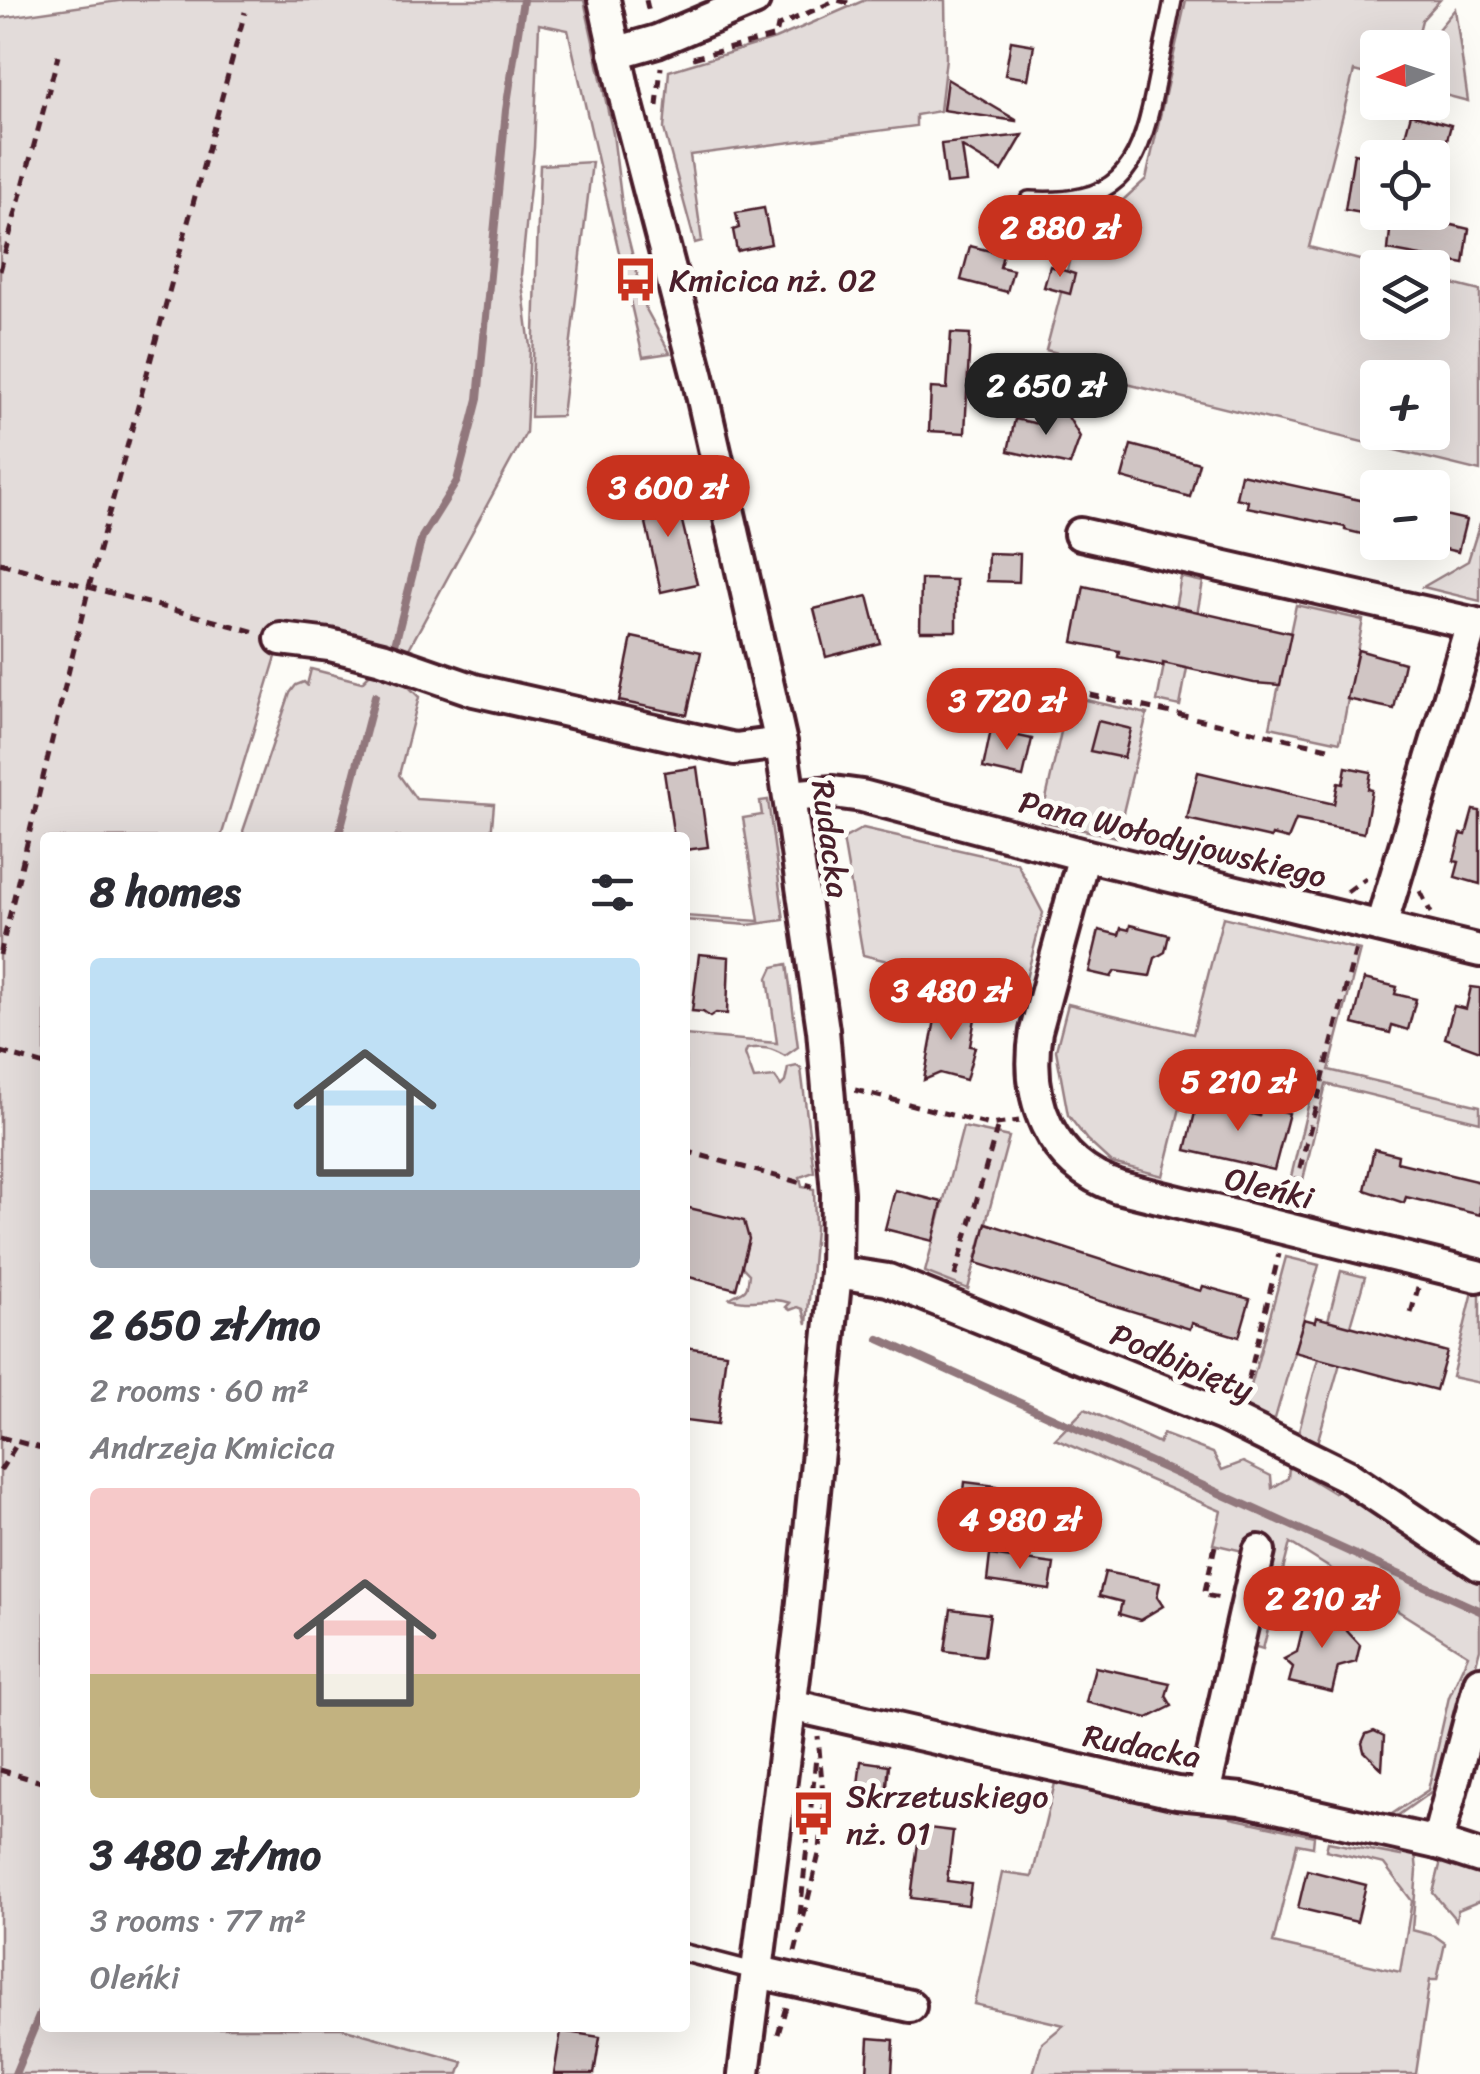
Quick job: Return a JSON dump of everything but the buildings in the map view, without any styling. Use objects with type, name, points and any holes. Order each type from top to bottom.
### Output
[{"type":"street","name":"Rudacka","points":[[604,0],[698,377],[781,743],[823,1030],[837,1193],[836,1272],[805,1708],[744,2074]]},
{"type":"street","points":[[615,54],[657,41],[754,0]]},
{"type":"street","points":[[1080,534],[1476,624],[1370,931]]},
{"type":"street","points":[[281,638],[330,645],[382,658],[474,690],[734,749],[781,743]]},
{"type":"street","name":"Pana Wołodyjowskiego","points":[[790,796],[824,792],[858,795],[1370,931],[1480,951]]},
{"type":"street","name":"Oleńki","points":[[1084,855],[1034,1041],[1032,1082],[1044,1124],[1073,1158],[1106,1182],[1477,1276]]},
{"type":"street","name":"Podbipięty","points":[[836,1272],[888,1280],[1223,1415],[1347,1476],[1480,1564]]},
{"type":"street","points":[[1204,1794],[1260,1550]]},
{"type":"street","points":[[1437,1844],[1480,1682]]},
{"type":"street","name":"Rudacka","points":[[805,1708],[1178,1793],[1241,1799],[1480,1857]]},
{"type":"street","points":[[758,1972],[910,2006]]},
{"type":"lane","points":[[1029,200],[1057,202],[1084,198],[1112,184],[1133,164],[1149,119],[1173,0]]},
{"type":"lane","points":[[690,1955],[758,1972]]},
{"type":"path","points":[[680,62],[776,36],[778,26],[837,0],[854,0]]},
{"type":"path","points":[[0,955],[89,586],[245,12]]},
{"type":"path","points":[[656,111],[661,80],[657,41]]},
{"type":"path","points":[[0,271],[58,56]]},
{"type":"path","points":[[0,563],[281,638]]},
{"type":"path","points":[[1037,683],[1328,748]]},
{"type":"path","points":[[1412,876],[1437,924]]},
{"type":"path","points":[[1241,1411],[1285,1228],[1370,931]]},
{"type":"path","points":[[0,1052],[40,1064]]},
{"type":"path","points":[[852,1090],[854,1107]]},
{"type":"path","points":[[951,1292],[998,1125]]},
{"type":"path","points":[[690,1152],[820,1184]]},
{"type":"path","points":[[0,1438],[40,1449]]},
{"type":"path","points":[[0,1471],[18,1442]]},
{"type":"path","points":[[778,2036],[784,2021],[800,1923],[820,1850],[824,1806],[818,1744],[805,1708]]},
{"type":"path","points":[[800,1923],[818,1744]]},
{"type":"path","points":[[0,1770],[40,1781]]},
{"type":"shaded area","points":[[125,0],[584,0],[613,134],[624,221],[646,309],[670,353],[643,357],[568,30],[539,24],[534,148],[521,275],[530,347],[526,433],[406,654],[286,624],[223,832],[40,832],[40,2032],[356,2032],[463,2062],[459,2074],[0,2074],[0,18]]},
{"type":"shaded area","points":[[865,0],[945,0],[946,58],[940,111],[916,115],[916,126],[690,155],[702,241],[695,243],[664,129],[669,71],[775,39]]},
{"type":"shaded area","points":[[1186,0],[1440,0],[1422,20],[1419,30],[1360,30],[1360,73],[1354,71],[1309,247],[1360,260],[1360,340],[1450,340],[1450,283],[1480,291],[1480,471],[1395,450],[1450,450],[1450,360],[1360,360],[1360,441],[1115,381],[1117,368],[1046,350],[1073,247],[1022,235],[1054,238],[1073,232],[1121,202],[1146,179]]},
{"type":"shaded area","points":[[1455,9],[1468,101],[1450,96],[1450,30],[1437,30]]},
{"type":"shaded area","points":[[592,162],[562,416],[531,417],[540,165]]},
{"type":"shaded area","points":[[1480,523],[1480,601],[1423,587],[1468,561]]},
{"type":"shaded area","points":[[1181,577],[1203,582],[1180,706],[1157,701]]},
{"type":"shaded area","points":[[1296,605],[1363,620],[1340,742],[1270,727]]},
{"type":"shaded area","points":[[311,669],[362,682],[374,670],[397,675],[419,697],[399,775],[416,799],[494,804],[491,832],[243,832],[290,693],[296,685],[307,685]]},
{"type":"shaded area","points":[[1069,696],[1147,714],[1117,837],[1041,821]]},
{"type":"shaded area","points":[[768,800],[784,920],[748,925],[690,920],[690,916],[759,921],[743,818],[762,815],[760,801]]},
{"type":"shaded area","points":[[863,828],[1017,863],[1043,913],[1022,994],[863,955],[843,839]]},
{"type":"shaded area","points":[[1223,917],[1360,950],[1329,1070],[1480,1106],[1480,1122],[1326,1084],[1296,1209],[1284,1206],[1314,1081],[1194,1052],[1163,1176],[1112,1163],[1068,1115],[1056,1050],[1068,1004],[1193,1034]]},
{"type":"shaded area","points":[[787,964],[798,1047],[785,1056],[762,1048],[747,1049],[745,1054],[754,1079],[775,1077],[781,1086],[788,1068],[801,1069],[814,1172],[800,1177],[802,1187],[814,1189],[815,1229],[807,1324],[803,1309],[790,1310],[786,1307],[790,1303],[730,1298],[746,1289],[749,1274],[690,1212],[690,1035],[777,1043],[768,978],[773,967]]},
{"type":"shaded area","points":[[963,1127],[1009,1137],[968,1289],[925,1272]]},
{"type":"shaded area","points":[[1286,1257],[1319,1265],[1274,1422],[1245,1408]]},
{"type":"shaded area","points":[[1480,1263],[1480,1383],[1452,1377]]},
{"type":"shaded area","points":[[1341,1271],[1365,1277],[1317,1443],[1298,1434]]},
{"type":"shaded area","points":[[1085,1409],[1159,1443],[1163,1434],[1213,1453],[1222,1470],[1243,1462],[1271,1476],[1272,1488],[1288,1478],[1289,1466],[1334,1493],[1340,1483],[1480,1576],[1480,1649],[1440,1789],[1393,1819],[1386,1818],[1428,1790],[1449,1697],[1468,1655],[1290,1543],[1263,1649],[1249,1645],[1274,1546],[1263,1543],[1251,1553],[1213,1544],[1221,1511],[1055,1439]]},
{"type":"shaded area","points":[[1057,1775],[1231,1810],[1231,1818],[1314,1836],[1313,1847],[1297,1844],[1273,1943],[1400,1972],[1412,1901],[1384,1864],[1326,1850],[1328,1842],[1401,1856],[1405,1848],[1415,1852],[1412,1930],[1445,1943],[1437,1980],[1430,1980],[1416,2074],[1033,2074],[1042,2043],[1064,2025],[974,2004],[1002,1873],[1032,1877]]},
{"type":"shaded area","points":[[1442,1857],[1480,1868],[1480,1901],[1458,1910],[1456,1920],[1433,1893]]},
{"type":"waterway","points":[[394,648],[422,537],[457,481],[478,399],[506,110],[523,0]]},
{"type":"waterway","points":[[340,832],[375,696]]},
{"type":"waterway","points":[[879,1339],[1480,1611]]},
{"type":"waterway","points":[[15,2074],[40,2014]]},
{"type":"place","name":"Kmicica nż. 02","points":[[636,280]]},
{"type":"place","name":"Skrzetuskiego nż. 01","points":[[813,1814]]}]
